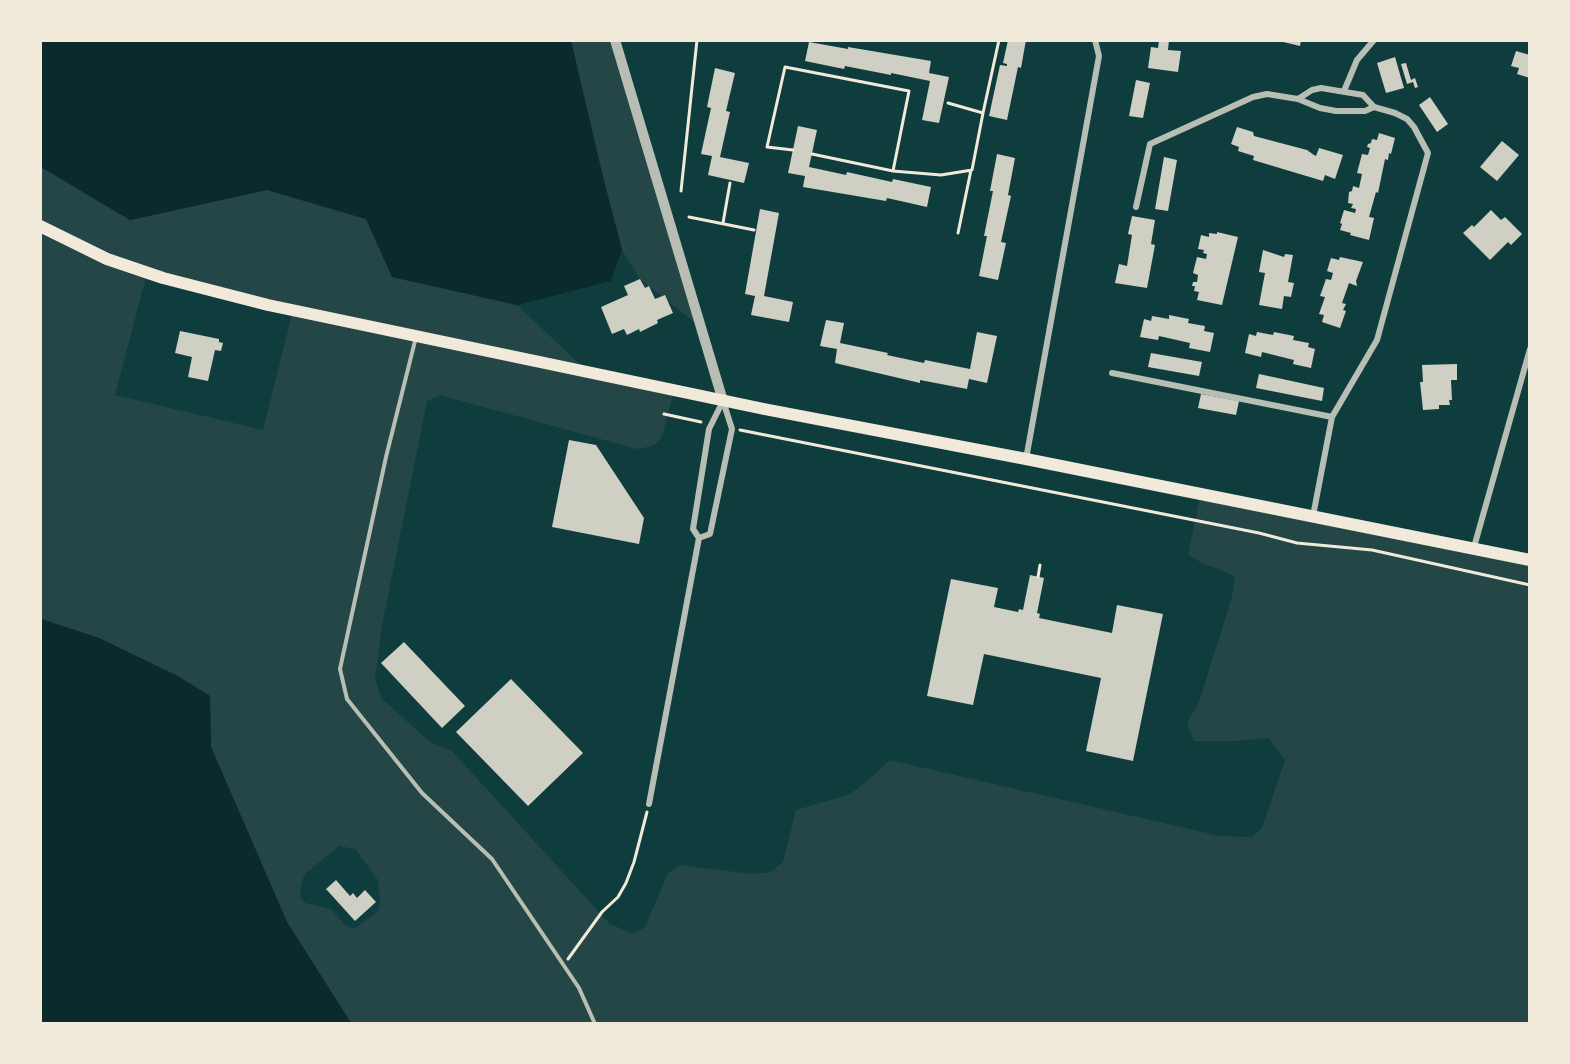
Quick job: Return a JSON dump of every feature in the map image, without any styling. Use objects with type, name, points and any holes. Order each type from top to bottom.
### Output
[{"type":"main road","points":[[40,226],[106,259],[163,278],[268,304],[723,400],[1530,560]]},
{"type":"street","points":[[615,40],[732,429],[710,534],[699,538]]},
{"type":"street","points":[[1026,459],[1099,56],[1095,40]]},
{"type":"street","points":[[1344,91],[1357,60],[1374,40]]},
{"type":"street","points":[[1298,99],[1312,90],[1322,88],[1363,95],[1374,107],[1407,119],[1428,153],[1377,340],[1332,417],[1313,516]]},
{"type":"street","points":[[1136,207],[1150,144],[1253,97],[1267,94],[1298,99],[1320,108],[1336,111],[1365,111],[1374,107]]},
{"type":"street","points":[[1474,548],[1530,349]]},
{"type":"street","points":[[1112,372],[1332,417]]},
{"type":"street","points":[[649,804],[699,538],[693,529],[709,429],[723,400]]},
{"type":"lane","points":[[416,336],[384,468],[340,669],[346,699],[422,793],[492,859],[579,988],[595,1023]]},
{"type":"path","points":[[681,191],[697,40]]},
{"type":"path","points":[[958,233],[999,40]]},
{"type":"path","points":[[793,150],[767,147],[785,67],[909,91],[893,171]]},
{"type":"path","points":[[948,104],[983,112]]},
{"type":"path","points":[[812,154],[893,171],[941,175],[972,170]]},
{"type":"path","points":[[723,223],[730,183]]},
{"type":"path","points":[[689,217],[754,230]]},
{"type":"path","points":[[664,414],[699,422]]},
{"type":"path","points":[[745,431],[1248,531],[1297,543],[1372,550],[1530,585]]},
{"type":"path","points":[[1038,577],[1040,565]]},
{"type":"path","points":[[563,965],[595,921],[618,897],[626,883],[634,862],[649,804]]},
{"type":"shaded area","points":[[41,40],[571,41],[622,250],[611,281],[517,305],[392,277],[366,219],[267,190],[130,220],[41,167]]},
{"type":"shaded area","points":[[571,41],[615,41],[702,328],[640,279],[622,250]]},
{"type":"shaded area","points":[[41,167],[130,220],[267,190],[366,219],[392,277],[517,305],[588,372],[674,390],[662,437],[653,446],[637,449],[440,395],[427,401],[383,620],[375,678],[381,698],[430,742],[452,751],[610,924],[634,934],[645,927],[668,873],[680,865],[752,874],[771,872],[783,862],[796,810],[848,795],[890,760],[1220,836],[1252,837],[1262,828],[1285,760],[1268,738],[1194,741],[1187,723],[1199,702],[1232,597],[1235,576],[1200,562],[1188,554],[1201,493],[1529,560],[1529,1023],[351,1023],[287,922],[211,747],[210,696],[99,638],[41,619]],"holes":[[[147,273],[293,310],[263,430],[115,395]],[[339,846],[355,849],[378,880],[379,910],[354,929],[345,925],[331,909],[305,903],[300,897],[305,874]]]},
{"type":"shaded area","points":[[41,619],[99,638],[178,676],[210,696],[211,747],[287,922],[351,1023],[41,1023]]},
{"type":"building","points":[[1008,40],[1026,40],[1007,120],[989,116],[1000,65],[1007,66],[1003,63]]},
{"type":"building","points":[[1159,40],[1169,40],[1168,50],[1181,51],[1178,72],[1148,68],[1151,47],[1158,48]]},
{"type":"building","points":[[1275,40],[1301,40],[1300,46]]},
{"type":"building","points":[[809,42],[931,61],[929,73],[949,77],[939,123],[922,120],[930,81],[805,61]]},
{"type":"building","points":[[1516,51],[1530,55],[1530,78],[1517,74],[1519,68],[1511,66]]},
{"type":"building","points":[[1395,57],[1404,88],[1386,93],[1377,63]]},
{"type":"building","points":[[1406,63],[1411,80],[1415,78],[1418,87],[1415,88],[1413,82],[1407,84],[1401,64]]},
{"type":"building","points":[[715,68],[735,73],[726,111],[730,112],[720,157],[749,163],[744,183],[708,175],[712,156],[701,154],[711,108],[707,107]]},
{"type":"building","points":[[1136,80],[1150,83],[1143,118],[1129,116]]},
{"type":"building","points":[[1430,97],[1448,124],[1437,132],[1419,105]]},
{"type":"building","points":[[798,126],[817,130],[809,167],[846,175],[847,172],[892,182],[893,179],[931,187],[927,207],[887,198],[886,201],[803,187],[805,176],[788,173]]},
{"type":"building","points":[[1237,127],[1253,132],[1254,136],[1307,150],[1316,156],[1319,148],[1343,155],[1335,179],[1325,175],[1323,181],[1253,160],[1254,156],[1238,151],[1239,147],[1231,144]]},
{"type":"building","points":[[1379,133],[1395,138],[1391,154],[1389,153],[1388,160],[1385,159],[1378,193],[1376,192],[1369,217],[1374,218],[1369,240],[1340,230],[1342,224],[1340,223],[1344,210],[1355,213],[1356,209],[1351,208],[1353,204],[1348,203],[1349,192],[1352,191],[1353,186],[1359,188],[1362,174],[1357,173],[1362,154],[1368,155],[1370,148],[1367,147],[1368,144],[1372,139],[1377,140]]},
{"type":"building","points":[[1502,141],[1519,155],[1497,181],[1480,167]]},
{"type":"building","points":[[997,154],[1015,158],[1008,195],[1011,196],[1001,242],[1006,243],[998,280],[979,276],[987,236],[984,236],[993,191],[990,191]]},
{"type":"building","points":[[1164,157],[1177,160],[1168,211],[1155,209]]},
{"type":"building","points":[[760,209],[779,213],[764,296],[793,302],[789,322],[751,315],[755,296],[745,294]]},
{"type":"building","points":[[1491,210],[1501,220],[1505,217],[1522,234],[1511,245],[1508,242],[1490,260],[1463,233],[1472,225],[1474,227]]},
{"type":"building","points":[[1132,216],[1155,220],[1151,244],[1155,245],[1147,288],[1115,283],[1119,264],[1127,266],[1132,235],[1128,234]]},
{"type":"building","points":[[1217,232],[1238,237],[1222,305],[1197,300],[1199,292],[1194,291],[1195,286],[1192,286],[1193,282],[1197,282],[1198,275],[1193,273],[1197,257],[1206,259],[1207,254],[1203,253],[1204,250],[1198,249],[1201,235],[1209,237],[1209,233],[1217,234]]},
{"type":"building","points":[[1263,250],[1284,257],[1285,254],[1293,255],[1288,282],[1294,283],[1291,297],[1284,296],[1282,309],[1259,305],[1265,273],[1259,272]]},
{"type":"building","points":[[1340,257],[1363,262],[1356,281],[1357,286],[1349,283],[1342,303],[1346,304],[1343,310],[1346,311],[1340,328],[1322,322],[1324,315],[1319,314],[1325,297],[1320,296],[1326,279],[1331,280],[1333,273],[1327,271],[1331,258],[1339,260]]},
{"type":"building","points":[[640,279],[645,288],[649,286],[655,299],[665,295],[673,313],[657,320],[658,323],[640,332],[639,329],[627,335],[624,329],[612,334],[601,307],[628,295],[624,286]]},
{"type":"building","points":[[1169,315],[1189,319],[1188,323],[1205,326],[1204,331],[1214,333],[1210,352],[1189,348],[1190,343],[1159,336],[1158,340],[1140,337],[1144,319],[1151,321],[1152,316],[1169,319]]},
{"type":"building","points":[[826,320],[844,323],[840,343],[924,363],[925,360],[970,369],[977,332],[997,336],[987,383],[969,379],[967,389],[920,380],[920,383],[835,363],[837,349],[820,346]]},
{"type":"building","points":[[180,331],[219,339],[219,342],[223,343],[221,351],[215,350],[208,381],[188,377],[192,357],[175,353]]},
{"type":"building","points":[[1257,332],[1273,335],[1274,332],[1294,336],[1293,340],[1309,343],[1308,347],[1315,349],[1311,368],[1293,364],[1294,360],[1262,352],[1261,357],[1245,353],[1249,334],[1256,336]]},
{"type":"building","points":[[1151,353],[1202,362],[1199,376],[1148,367]]},
{"type":"building","points":[[1457,364],[1457,380],[1451,380],[1450,405],[1439,405],[1439,409],[1423,410],[1420,382],[1423,382],[1422,365]]},
{"type":"building","points":[[1259,374],[1324,388],[1322,401],[1256,388]]},
{"type":"building","points":[[1201,394],[1239,401],[1236,415],[1198,408]]},
{"type":"building","points":[[569,440],[596,445],[644,518],[639,544],[552,527]]},
{"type":"building","points":[[1030,575],[1044,578],[1037,613],[1040,614],[1039,618],[1112,633],[1117,605],[1163,614],[1133,761],[1086,751],[1101,678],[984,654],[973,705],[927,696],[951,579],[998,588],[994,607],[1018,612],[1019,609],[1023,610]]},
{"type":"building","points":[[404,642],[465,706],[442,728],[381,663]]},
{"type":"building","points":[[511,679],[583,753],[528,806],[456,732]]},
{"type":"building","points":[[336,880],[350,896],[353,893],[357,898],[365,890],[376,902],[355,921],[326,889]]}]
